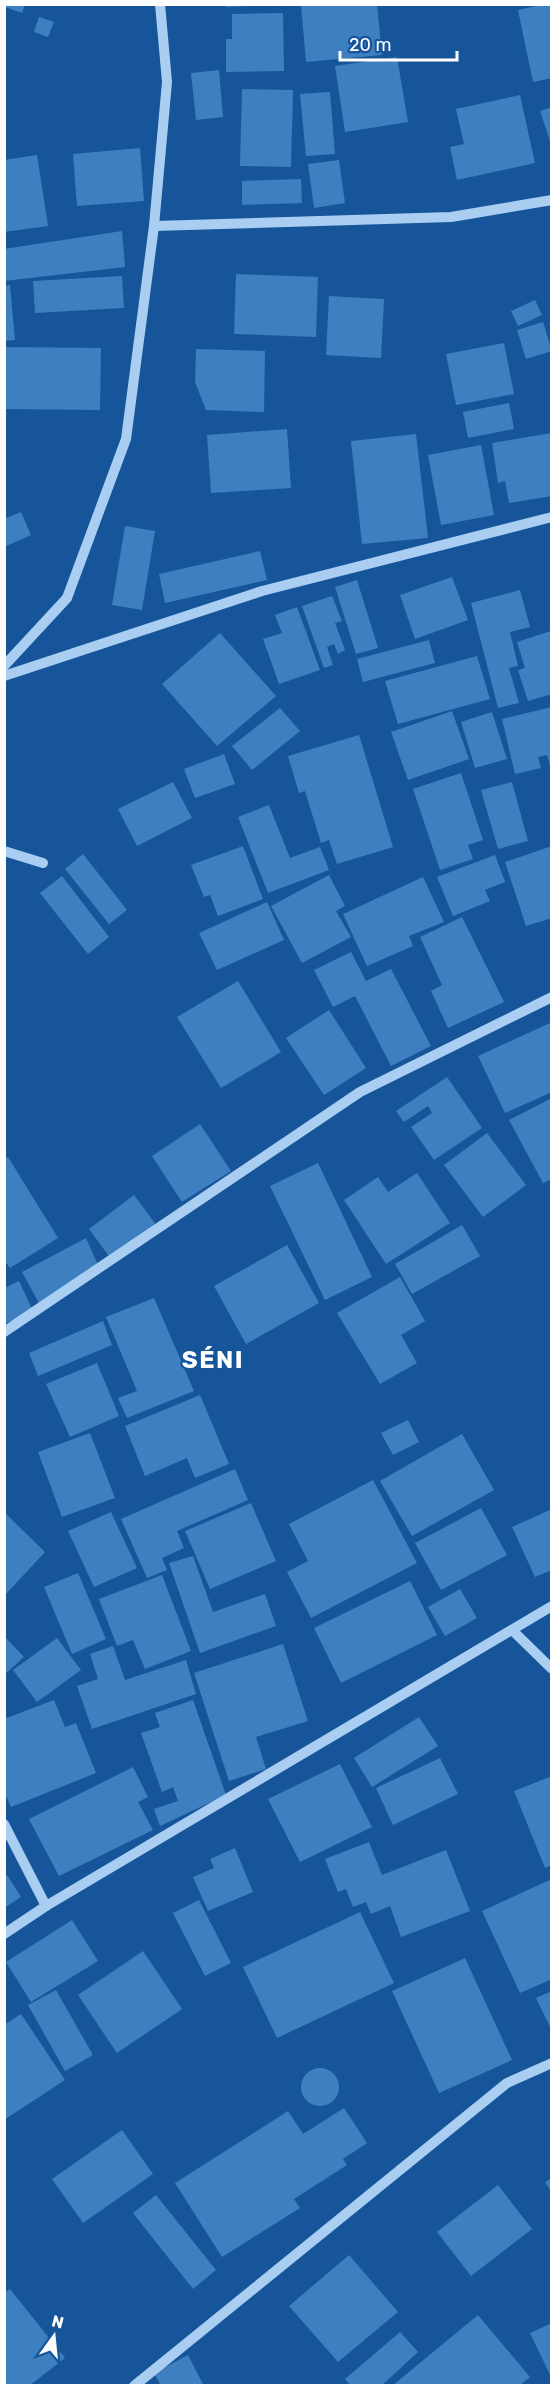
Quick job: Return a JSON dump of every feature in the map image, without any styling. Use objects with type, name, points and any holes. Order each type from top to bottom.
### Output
[{"type":"street","points":[[4,666],[67,598],[126,439],[154,226],[167,82],[160,4]]},
{"type":"street","points":[[154,226],[451,217],[552,200]]},
{"type":"street","points":[[4,676],[262,591],[552,517]]},
{"type":"street","points":[[4,851],[43,863]]},
{"type":"street","points":[[4,1332],[360,1092],[552,997]]},
{"type":"street","points":[[4,1934],[45,1906],[552,1606]]},
{"type":"street","points":[[512,1630],[552,1669]]},
{"type":"street","points":[[4,1824],[45,1906]]},
{"type":"street","points":[[134,2385],[507,2083],[552,2063]]},
{"type":"building","points":[[5,4],[25,4],[22,13],[5,7]]},
{"type":"building","points":[[226,4],[248,4],[248,6],[226,7]]},
{"type":"building","points":[[552,4],[552,78],[533,82],[518,10]]},
{"type":"building","points":[[301,5],[377,5],[382,55],[306,62]]},
{"type":"building","points":[[283,13],[284,71],[226,72],[226,39],[232,39],[232,14]]},
{"type":"building","points":[[39,17],[54,22],[48,37],[34,32]]},
{"type":"building","points":[[397,57],[408,122],[345,132],[335,66]]},
{"type":"building","points":[[219,70],[223,117],[196,120],[191,73]]},
{"type":"building","points":[[242,89],[293,90],[291,167],[240,166]]},
{"type":"building","points":[[330,92],[335,154],[306,156],[300,94]]},
{"type":"building","points":[[520,95],[535,163],[457,180],[450,147],[464,144],[456,109]]},
{"type":"building","points":[[552,107],[552,144],[551,144],[540,111]]},
{"type":"building","points":[[140,148],[144,201],[77,206],[73,154]]},
{"type":"building","points":[[37,155],[48,226],[4,232],[4,160]]},
{"type":"building","points":[[339,160],[345,203],[314,208],[308,164]]},
{"type":"building","points":[[301,179],[302,203],[242,205],[242,181]]},
{"type":"building","points":[[122,231],[125,267],[4,281],[4,249]]},
{"type":"building","points":[[236,274],[318,277],[316,337],[234,334]]},
{"type":"building","points":[[122,276],[124,308],[35,313],[33,281]]},
{"type":"building","points":[[10,285],[15,340],[4,341],[4,286]]},
{"type":"building","points":[[329,296],[384,299],[381,358],[326,355]]},
{"type":"building","points":[[535,300],[542,315],[518,326],[511,311]]},
{"type":"building","points":[[543,322],[552,351],[526,359],[517,330]]},
{"type":"building","points":[[504,343],[514,394],[456,405],[446,354]]},
{"type":"building","points":[[4,347],[101,348],[100,410],[4,409]]},
{"type":"building","points":[[196,349],[265,351],[264,412],[206,410],[195,382]]},
{"type":"building","points":[[509,403],[514,429],[468,438],[463,412]]},
{"type":"building","points":[[287,429],[291,488],[211,493],[207,435]]},
{"type":"building","points":[[552,433],[552,496],[509,503],[505,481],[498,483],[492,443]]},
{"type":"building","points":[[416,434],[428,538],[362,544],[351,441]]},
{"type":"building","points":[[481,445],[494,515],[441,525],[428,455]]},
{"type":"building","points":[[21,512],[31,535],[4,547],[4,519]]},
{"type":"building","points":[[125,526],[155,531],[142,610],[112,605]]},
{"type":"building","points":[[260,551],[267,580],[165,603],[159,574]]},
{"type":"building","points":[[452,577],[468,620],[415,639],[400,595]]},
{"type":"building","points":[[357,580],[378,648],[356,654],[335,587]]},
{"type":"building","points":[[520,590],[530,627],[510,632],[518,666],[509,668],[519,703],[498,708],[471,603]]},
{"type":"building","points":[[332,596],[342,621],[335,623],[345,650],[338,654],[334,644],[327,647],[333,665],[324,668],[302,606]]},
{"type":"building","points":[[297,607],[320,670],[279,684],[263,639],[282,633],[275,615]]},
{"type":"building","points":[[551,631],[552,694],[528,701],[518,670],[525,668],[517,642]]},
{"type":"building","points":[[220,633],[276,696],[217,746],[162,684]]},
{"type":"building","points":[[429,640],[435,663],[363,682],[357,659]]},
{"type":"building","points":[[477,656],[490,699],[398,724],[385,681]]},
{"type":"building","points":[[552,707],[552,771],[547,755],[538,757],[541,768],[515,774],[502,719]]},
{"type":"building","points":[[280,708],[300,731],[252,770],[232,746]]},
{"type":"building","points":[[452,711],[469,759],[408,780],[391,732]]},
{"type":"building","points":[[492,712],[507,759],[475,768],[461,722]]},
{"type":"building","points":[[359,735],[393,847],[337,864],[329,840],[321,843],[305,791],[299,793],[288,756]]},
{"type":"building","points":[[224,754],[235,784],[195,798],[184,769]]},
{"type":"building","points":[[461,773],[483,840],[468,845],[473,859],[440,870],[413,789]]},
{"type":"building","points":[[173,782],[192,818],[137,846],[118,809]]},
{"type":"building","points":[[512,782],[528,841],[498,849],[481,790]]},
{"type":"building","points":[[269,805],[290,858],[320,847],[329,870],[268,893],[238,817]]},
{"type":"building","points":[[243,846],[263,899],[218,916],[210,895],[204,897],[191,865]]},
{"type":"building","points":[[552,846],[552,918],[526,926],[505,862]]},
{"type":"building","points":[[83,854],[127,910],[109,924],[65,869]]},
{"type":"building","points":[[495,855],[505,882],[485,890],[490,901],[453,916],[437,877]]},
{"type":"building","points":[[329,875],[345,906],[336,911],[351,937],[302,963],[271,906]]},
{"type":"building","points":[[62,876],[109,937],[88,954],[40,893]]},
{"type":"building","points":[[423,877],[444,922],[409,936],[413,946],[367,966],[343,914]]},
{"type":"building","points":[[267,902],[284,940],[217,970],[199,933]]},
{"type":"building","points":[[462,917],[504,1002],[448,1028],[431,991],[442,985],[420,937]]},
{"type":"building","points":[[351,952],[366,981],[391,969],[431,1046],[391,1066],[355,996],[333,1007],[314,970]]},
{"type":"building","points":[[238,981],[281,1052],[221,1088],[177,1017]]},
{"type":"building","points":[[329,1010],[366,1068],[324,1095],[286,1038]]},
{"type":"building","points":[[550,1023],[552,1092],[505,1113],[478,1056]]},
{"type":"building","points":[[447,1077],[482,1128],[434,1160],[411,1127],[432,1113],[428,1106],[404,1122],[396,1111]]},
{"type":"building","points":[[552,1098],[552,1179],[543,1183],[509,1120]]},
{"type":"building","points":[[200,1124],[231,1171],[182,1202],[152,1156]]},
{"type":"building","points":[[487,1133],[526,1185],[483,1217],[444,1165]]},
{"type":"building","points":[[8,1157],[58,1238],[10,1268],[4,1260],[4,1159]]},
{"type":"building","points":[[318,1163],[372,1277],[325,1300],[270,1186]]},
{"type":"building","points":[[417,1173],[450,1223],[386,1264],[344,1200],[378,1177],[388,1192]]},
{"type":"building","points":[[134,1195],[157,1226],[111,1259],[89,1229]]},
{"type":"building","points":[[462,1225],[480,1256],[412,1294],[395,1264]]},
{"type":"building","points":[[86,1238],[98,1265],[40,1305],[22,1272]]},
{"type":"building","points":[[287,1245],[319,1303],[246,1344],[214,1286]]},
{"type":"building","points":[[400,1277],[425,1321],[401,1335],[417,1363],[380,1384],[337,1313]]},
{"type":"building","points":[[19,1281],[33,1311],[4,1324],[4,1288]]},
{"type":"building","points":[[154,1298],[194,1391],[127,1418],[118,1398],[137,1391],[106,1317]]},
{"type":"building","points":[[103,1321],[112,1345],[38,1376],[29,1353]]},
{"type":"building","points":[[97,1363],[119,1416],[70,1437],[46,1384]]},
{"type":"building","points":[[200,1395],[229,1464],[195,1478],[187,1458],[145,1476],[125,1426]]},
{"type":"building","points":[[408,1420],[419,1442],[393,1455],[381,1433]]},
{"type":"building","points":[[90,1433],[115,1498],[62,1517],[38,1452]]},
{"type":"building","points":[[462,1434],[494,1490],[412,1536],[380,1481]]},
{"type":"building","points":[[235,1469],[248,1500],[177,1531],[184,1548],[162,1558],[167,1570],[147,1578],[121,1519]]},
{"type":"building","points":[[373,1480],[417,1563],[311,1618],[287,1572],[308,1561],[289,1524]]},
{"type":"building","points":[[251,1503],[276,1561],[210,1589],[185,1531]]},
{"type":"building","points":[[481,1508],[507,1555],[441,1590],[415,1543]]},
{"type":"building","points":[[552,1509],[552,1570],[535,1577],[512,1527]]},
{"type":"building","points":[[111,1512],[137,1568],[94,1587],[68,1531]]},
{"type":"building","points":[[5,1513],[45,1552],[5,1595]]},
{"type":"building","points":[[193,1556],[213,1612],[265,1594],[276,1626],[200,1653],[169,1563]]},
{"type":"building","points":[[78,1573],[106,1639],[72,1654],[44,1587]]},
{"type":"building","points":[[162,1575],[191,1651],[145,1669],[133,1640],[117,1646],[99,1599]]},
{"type":"building","points":[[410,1581],[437,1635],[341,1683],[314,1628]]},
{"type":"building","points":[[460,1589],[477,1618],[445,1636],[428,1607]]},
{"type":"building","points":[[4,1636],[24,1657],[4,1675]]},
{"type":"building","points":[[57,1638],[81,1670],[37,1702],[13,1670]]},
{"type":"building","points":[[283,1644],[308,1721],[256,1737],[266,1769],[229,1781],[194,1673]]},
{"type":"building","points":[[113,1646],[125,1680],[186,1660],[196,1694],[92,1729],[77,1686],[98,1679],[90,1654]]},
{"type":"building","points":[[54,1700],[65,1727],[76,1723],[96,1773],[11,1807],[4,1791],[4,1719]]},
{"type":"building","points":[[193,1700],[226,1795],[160,1826],[154,1809],[178,1801],[173,1787],[162,1792],[141,1733],[160,1727],[155,1713]]},
{"type":"building","points":[[419,1717],[438,1746],[372,1787],[354,1758]]},
{"type":"building","points":[[440,1758],[458,1794],[393,1825],[376,1788]]},
{"type":"building","points":[[340,1764],[372,1827],[300,1862],[268,1799]]},
{"type":"building","points":[[133,1767],[148,1797],[138,1802],[153,1830],[59,1876],[29,1819]]},
{"type":"building","points":[[552,1776],[552,1865],[545,1868],[514,1791]]},
{"type":"building","points":[[369,1842],[382,1875],[446,1850],[470,1911],[401,1937],[390,1906],[371,1914],[366,1902],[353,1907],[346,1889],[338,1892],[325,1859]]},
{"type":"building","points":[[235,1848],[253,1892],[208,1911],[193,1877],[214,1868],[210,1859]]},
{"type":"building","points":[[7,1875],[21,1897],[4,1908],[4,1877]]},
{"type":"building","points":[[552,1879],[552,1979],[520,1993],[482,1911]]},
{"type":"building","points":[[199,1900],[231,1963],[205,1976],[173,1913]]},
{"type":"building","points":[[360,1912],[394,1983],[277,2038],[243,1967]]},
{"type":"building","points":[[72,1920],[98,1961],[31,2002],[6,1962]]},
{"type":"building","points":[[143,1951],[182,2009],[117,2053],[78,1995]]},
{"type":"building","points":[[465,1958],[512,2060],[439,2093],[392,1991]]},
{"type":"building","points":[[56,1990],[93,2055],[65,2071],[28,2005]]},
{"type":"building","points":[[552,1991],[552,2031],[536,1998]]},
{"type":"building","points":[[21,2014],[65,2080],[4,2120],[4,2025]]},
{"type":"building","points":[[320,2068],[333,2074],[339,2087],[333,2100],[320,2106],[307,2100],[301,2087],[307,2074]]},
{"type":"building","points":[[344,2108],[367,2143],[343,2159],[347,2165],[294,2199],[300,2208],[222,2257],[175,2183],[288,2111],[303,2134]]},
{"type":"building","points":[[122,2130],[153,2174],[83,2223],[52,2179]]},
{"type":"building","points":[[552,2178],[552,2193],[545,2182]]},
{"type":"building","points":[[498,2185],[532,2229],[471,2276],[437,2232]]},
{"type":"building","points":[[156,2195],[216,2270],[193,2289],[133,2213]]},
{"type":"building","points":[[349,2255],[398,2312],[338,2362],[289,2306]]},
{"type":"building","points":[[10,2289],[65,2358],[29,2386],[4,2386],[4,2293]]},
{"type":"building","points":[[478,2315],[530,2377],[519,2386],[392,2386]]},
{"type":"building","points":[[552,2323],[552,2379],[530,2333]]},
{"type":"building","points":[[400,2332],[418,2352],[381,2386],[351,2386],[345,2379]]},
{"type":"building","points":[[188,2355],[204,2386],[161,2386],[154,2373]]},
{"type":"district","name":"SÉNI","points":[[213,1360]]}]
